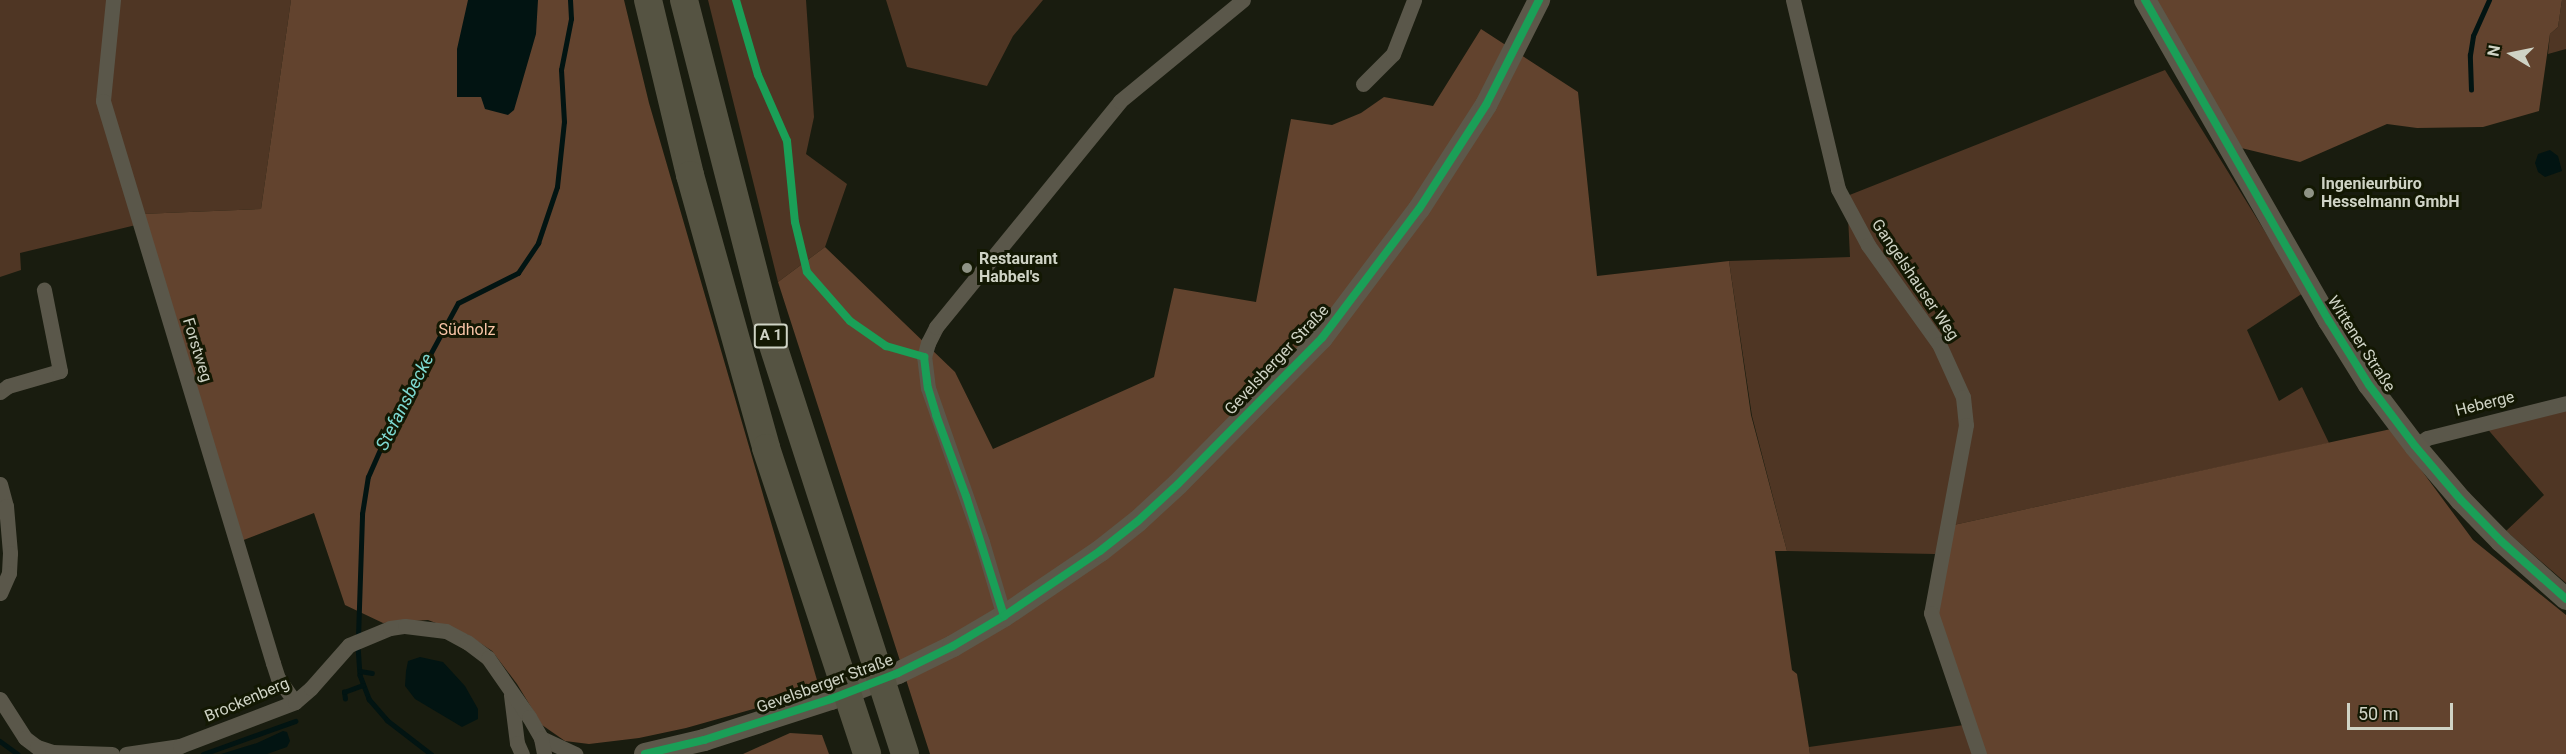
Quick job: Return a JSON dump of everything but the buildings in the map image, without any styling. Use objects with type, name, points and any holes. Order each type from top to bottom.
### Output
[{"type":"highway","name":"A 1","points":[[648,0],[724,301],[766,448],[841,681],[867,754]]},
{"type":"highway","name":"A 1","points":[[684,0],[771,336],[875,667],[905,754]]},
{"type":"main road","name":"Gevelsberger Straße","points":[[645,754],[704,740],[831,699],[898,673],[953,646],[1004,616],[1100,551],[1138,521],[1178,484],[1322,338],[1419,209],[1486,105],[1539,0]]},
{"type":"main road","name":"Wittener Straße","points":[[2145,0],[2349,355],[2415,446],[2501,541],[2566,599]]},
{"type":"street","name":"Forstweg","points":[[113,0],[103,101],[273,663],[278,678],[294,702]]},
{"type":"street","points":[[1004,616],[979,533],[928,388],[924,357],[928,343],[936,327],[1120,102],[1243,0]]},
{"type":"street","points":[[1363,84],[1393,54],[1413,0]]},
{"type":"street","name":"Gangelshauser Weg","points":[[1793,0],[1838,189],[1868,245],[1939,344],[1963,397],[1966,425],[1931,613],[1979,754]]},
{"type":"street","points":[[0,392],[8,386],[60,370],[44,290]]},
{"type":"street","name":"Heberge","points":[[2415,446],[2427,438],[2566,403]]},
{"type":"street","points":[[0,484],[6,506],[10,553],[9,573],[0,593]]},
{"type":"street","name":"Brockenberg","points":[[126,754],[180,746],[294,702],[311,688],[334,658],[349,645],[366,636],[405,626],[446,632],[467,642],[488,658],[541,738],[544,754]]},
{"type":"street","name":"Brockenberg","points":[[511,692],[517,743],[522,754]]},
{"type":"street","points":[[0,699],[25,738],[37,747],[52,752],[111,754]]},
{"type":"street","points":[[541,738],[575,754]]},
{"type":"shaded area","points":[[0,0],[291,0],[261,209],[141,214],[136,225],[20,253],[21,270],[0,277]]},
{"type":"shaded area","points":[[468,0],[538,0],[536,34],[514,110],[508,115],[485,109],[481,97],[457,97],[457,49]]},
{"type":"shaded area","points":[[708,0],[806,0],[814,117],[806,154],[847,184],[825,247],[778,282]]},
{"type":"shaded area","points":[[886,0],[1043,0],[1013,36],[987,86],[907,67]]},
{"type":"shaded area","points":[[2562,0],[2566,0],[2566,49],[2548,54],[2550,34],[2558,27]]},
{"type":"shaded area","points":[[2165,70],[2303,293],[2247,330],[2279,401],[2302,387],[2329,443],[1949,526],[1935,554],[1787,551],[1752,416],[1729,261],[1850,257],[1847,196]]},
{"type":"shaded area","points":[[2550,150],[2558,156],[2562,171],[2545,177],[2538,172],[2535,163],[2538,154]]},
{"type":"shaded area","points":[[2566,408],[2566,583],[2506,531],[2544,495],[2485,426]]},
{"type":"shaded area","points":[[420,657],[443,662],[465,686],[478,709],[478,719],[462,727],[415,699],[405,686],[406,671],[408,661]]},
{"type":"shaded area","points":[[1964,725],[1974,754],[1810,754],[1809,747]]},
{"type":"shaded area","points":[[283,731],[287,732],[290,741],[287,747],[267,754],[221,754],[257,743]]},
{"type":"green space","name":"Südholz","points":[[291,0],[624,0],[649,103],[819,687],[817,691],[686,728],[639,738],[589,744],[565,741],[542,725],[517,684],[492,651],[468,635],[428,620],[383,623],[345,605],[314,513],[241,541],[141,214],[261,209]]},
{"type":"green space","points":[[2151,0],[2562,0],[2558,27],[2550,34],[2539,111],[2483,127],[2417,128],[2387,124],[2300,162],[2237,147]]},
{"type":"green space","points":[[1481,29],[1578,92],[1597,276],[1729,261],[1751,415],[1787,551],[1775,551],[1792,670],[1797,674],[1810,754],[930,754],[778,282],[825,247],[955,372],[993,449],[1154,377],[1174,288],[1256,302],[1291,119],[1332,125],[1361,113],[1384,97],[1433,106]]},
{"type":"green space","points":[[2391,429],[2473,540],[2566,615],[2566,754],[1983,754],[1935,612],[1949,526]]},
{"type":"green space","points":[[790,733],[822,735],[829,754],[743,754]]},
{"type":"waterway","name":"Stefansbecke","points":[[358,637],[362,514],[368,477],[386,436],[458,303],[518,273],[538,243],[557,187],[564,122],[561,70],[571,19],[570,0]]},
{"type":"waterway","points":[[2471,90],[2470,55],[2473,36],[2489,0]]},
{"type":"waterway","name":"Stefansbecke","points":[[358,646],[360,675],[369,699],[387,720],[431,754]]},
{"type":"waterway","points":[[360,671],[372,673]]},
{"type":"waterway","points":[[345,699],[344,692],[363,685]]},
{"type":"waterway","points":[[203,754],[295,721]]},
{"type":"waterway","points":[[0,741],[18,754]]},
{"type":"cycle path","points":[[736,0],[758,75],[787,141],[795,222],[807,272],[850,321],[886,346],[924,357],[928,388],[936,415],[966,496],[1004,616]]},
{"type":"cycle path","points":[[645,754],[704,740],[831,699],[898,673],[953,646],[1004,616],[1100,551],[1138,521],[1178,484],[1322,338],[1419,209],[1486,105],[1539,0]]},
{"type":"cycle path","points":[[2145,0],[2329,321],[2369,385],[2415,446],[2461,500],[2501,541],[2566,599]]},
{"type":"place","name":"Ingenieurbüro Hesselmann GmbH","points":[[2309,193]]},
{"type":"place","name":"Restaurant Habbel's","points":[[967,268]]}]
